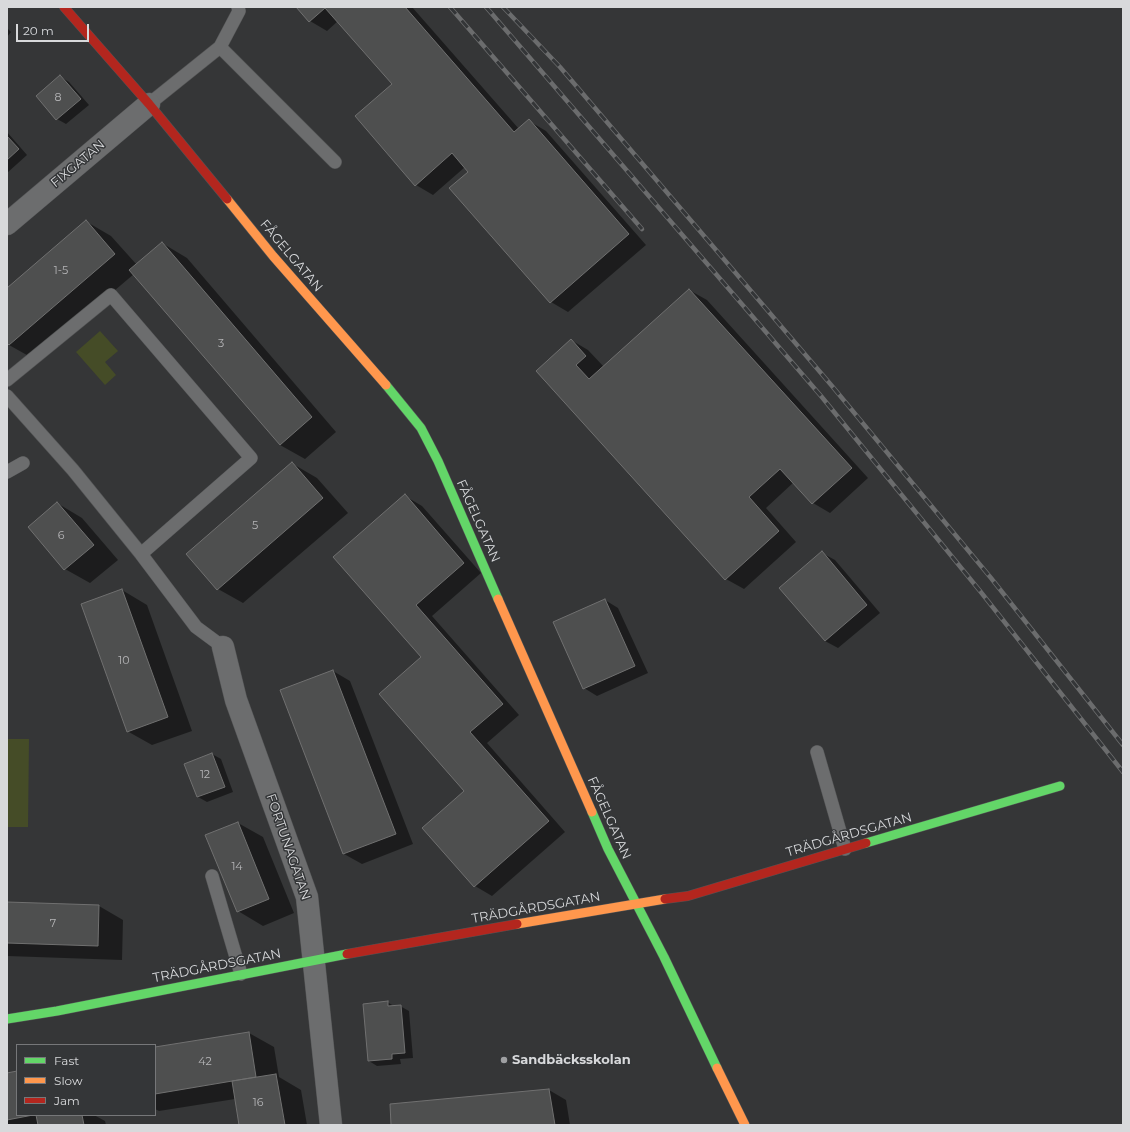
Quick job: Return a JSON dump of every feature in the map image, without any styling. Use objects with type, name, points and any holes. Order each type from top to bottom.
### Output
[{"type":"street","name":"FÅGELGATAN","points":[[64,7],[149,104],[273,256],[399,400],[421,428],[438,462],[608,849],[664,957],[745,1125]]},
{"type":"street","name":"FIXGATAN","points":[[7,224],[149,104]]},
{"type":"street","name":"FORTUNAGATAN","points":[[223,647],[236,700],[307,897],[315,960],[331,1125]]},
{"type":"street","name":"TRÄDGÅRDSGATAN","points":[[7,1019],[57,1011],[315,960],[688,896],[1060,786]]},
{"type":"lane","points":[[149,104],[220,47],[239,10],[238,7]]},
{"type":"lane","points":[[220,47],[335,162]]},
{"type":"lane","points":[[7,380],[111,295],[250,458],[141,554]]},
{"type":"lane","points":[[7,396],[73,470],[141,554],[196,627],[223,647]]},
{"type":"lane","points":[[7,472],[23,463]]},
{"type":"lane","points":[[817,752],[846,849]]},
{"type":"lane","points":[[212,876],[241,974]]},
{"type":"green space","points":[[100,331],[118,351],[105,362],[116,375],[105,385],[76,352]]},
{"type":"green space","points":[[7,739],[29,739],[28,827],[7,827]]},
{"type":"building","points":[[296,7],[405,7],[514,132],[529,119],[629,234],[550,303],[449,188],[468,172],[452,153],[415,186],[355,116],[392,84],[325,8],[309,22]]},
{"type":"building","points":[[60,75],[81,99],[56,120],[36,96]]},
{"type":"building","points":[[7,136],[19,149],[7,160]]},
{"type":"building","points":[[86,220],[115,254],[9,345],[7,343],[7,288]]},
{"type":"building","points":[[162,242],[312,417],[280,445],[129,270]]},
{"type":"building","points":[[689,289],[852,468],[812,504],[780,469],[749,497],[779,531],[725,580],[536,371],[571,339],[586,356],[576,365],[589,379]]},
{"type":"building","points":[[292,462],[323,498],[217,590],[186,554]]},
{"type":"building","points":[[405,494],[464,563],[416,605],[503,704],[470,732],[549,821],[474,887],[422,828],[464,791],[379,694],[421,657],[333,557]]},
{"type":"building","points":[[57,502],[94,545],[64,570],[28,527]]},
{"type":"building","points":[[822,551],[867,605],[825,641],[779,588]]},
{"type":"building","points":[[122,589],[168,717],[127,732],[81,604]]},
{"type":"building","points":[[605,599],[635,666],[583,689],[553,622]]},
{"type":"building","points":[[333,670],[396,834],[343,854],[280,690]]},
{"type":"building","points":[[212,753],[225,787],[197,797],[184,764]]},
{"type":"building","points":[[238,822],[269,899],[237,912],[205,835]]},
{"type":"building","points":[[7,902],[99,905],[98,946],[7,943]]},
{"type":"building","points":[[388,1001],[388,1006],[401,1005],[405,1053],[392,1054],[392,1059],[368,1061],[363,1004]]},
{"type":"building","points":[[249,1032],[256,1077],[156,1094],[156,1047]]},
{"type":"building","points":[[16,1071],[16,1116],[28,1116],[7,1120],[7,1073]]},
{"type":"building","points":[[276,1074],[285,1125],[239,1125],[232,1081]]},
{"type":"building","points":[[549,1089],[555,1125],[391,1125],[390,1104]]},
{"type":"building","points":[[36,1116],[82,1116],[84,1125],[38,1125]]},
{"type":"railway","points":[[450,7],[642,229]]},
{"type":"railway","points":[[486,7],[821,396],[980,591],[1123,772]]},
{"type":"railway","points":[[503,7],[560,67],[832,386],[991,578],[1123,745]]},
{"type":"traffic: fast","points":[[386,385],[421,428],[438,461],[498,599]]},
{"type":"traffic: fast","points":[[866,843],[1060,786]]},
{"type":"traffic: fast","points":[[592,812],[608,849],[664,957],[717,1068]]},
{"type":"traffic: fast","points":[[7,1019],[57,1011],[347,954]]},
{"type":"traffic: slow","points":[[227,199],[273,256],[386,385]]},
{"type":"traffic: slow","points":[[498,599],[592,812]]},
{"type":"traffic: slow","points":[[517,924],[665,899]]},
{"type":"traffic: slow","points":[[717,1068],[745,1125]]},
{"type":"traffic: jam","points":[[64,7],[149,104],[227,199]]},
{"type":"traffic: jam","points":[[665,899],[688,896],[866,843]]},
{"type":"traffic: jam","points":[[347,954],[517,924]]},
{"type":"place","name":"Sandbäcksskolan","points":[[504,1060]]}]
